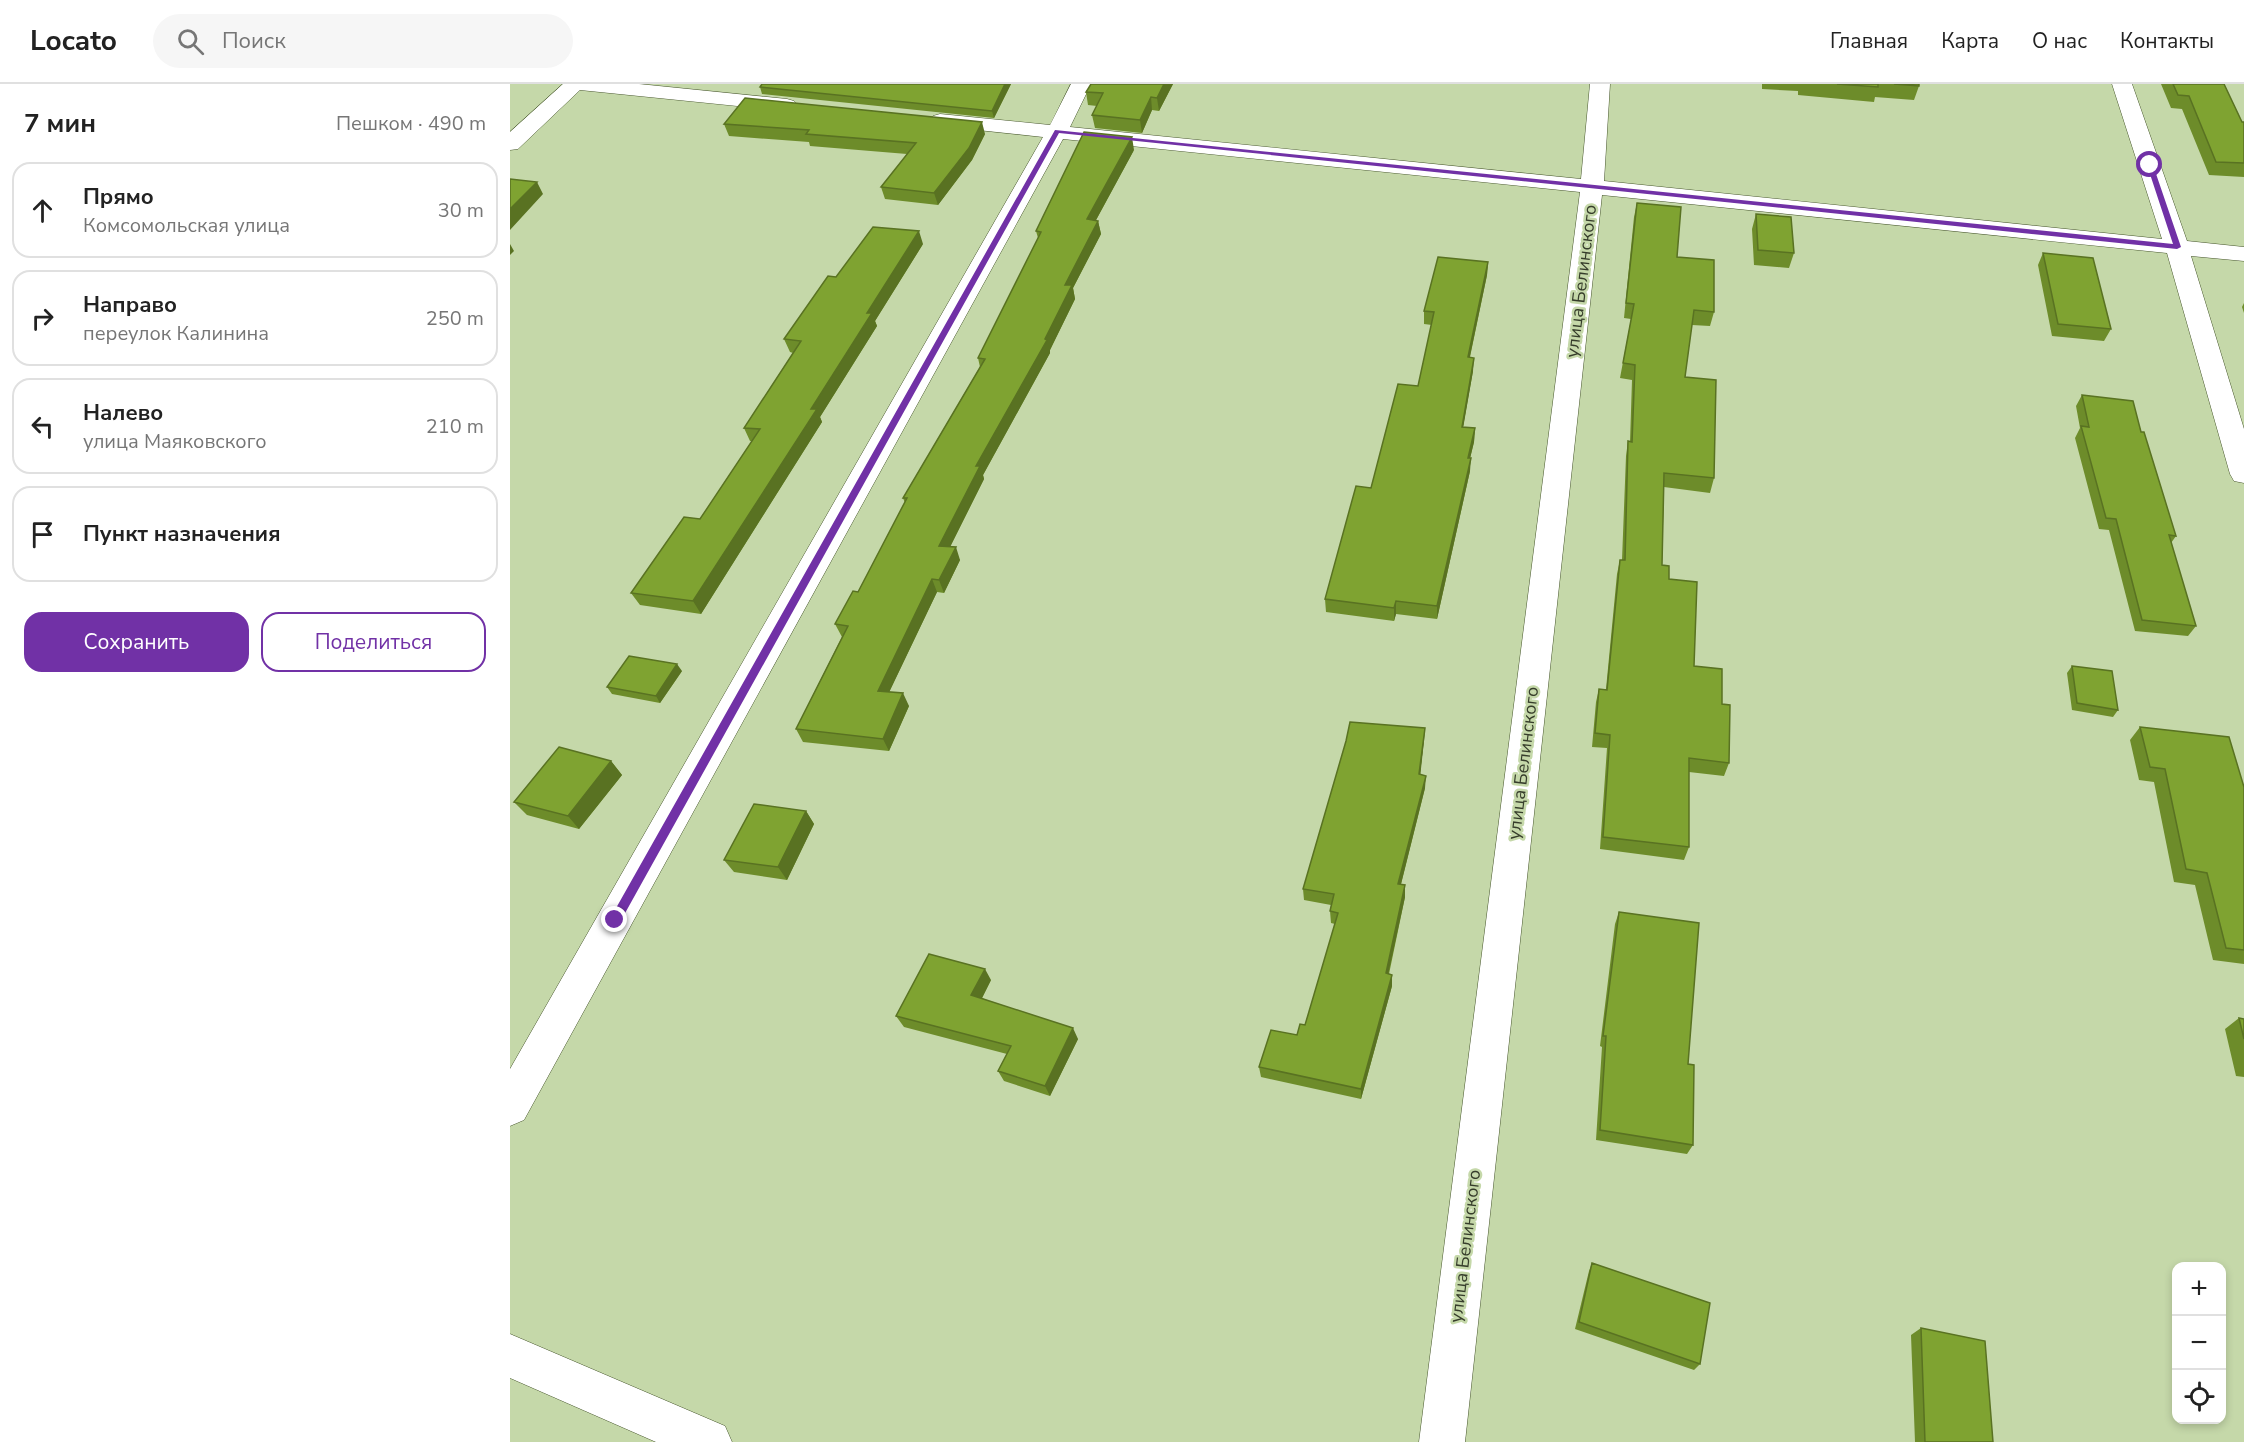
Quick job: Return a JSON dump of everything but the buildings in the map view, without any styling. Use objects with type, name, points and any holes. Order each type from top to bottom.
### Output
[{"type":"street","points":[[510,144],[576,84],[811,107]]},
{"type":"street","points":[[510,1107],[1058,131],[1082,84]]},
{"type":"street","name":"улица Белинского","points":[[1442,1442],[1592,186],[1600,84]]},
{"type":"street","points":[[2122,84],[2177,247],[2244,474]]},
{"type":"street","points":[[917,117],[2244,254]]},
{"type":"street","points":[[510,1356],[709,1442]]},
{"type":"route","points":[[615,920],[1058,131],[2177,247],[2150,165]]}]
